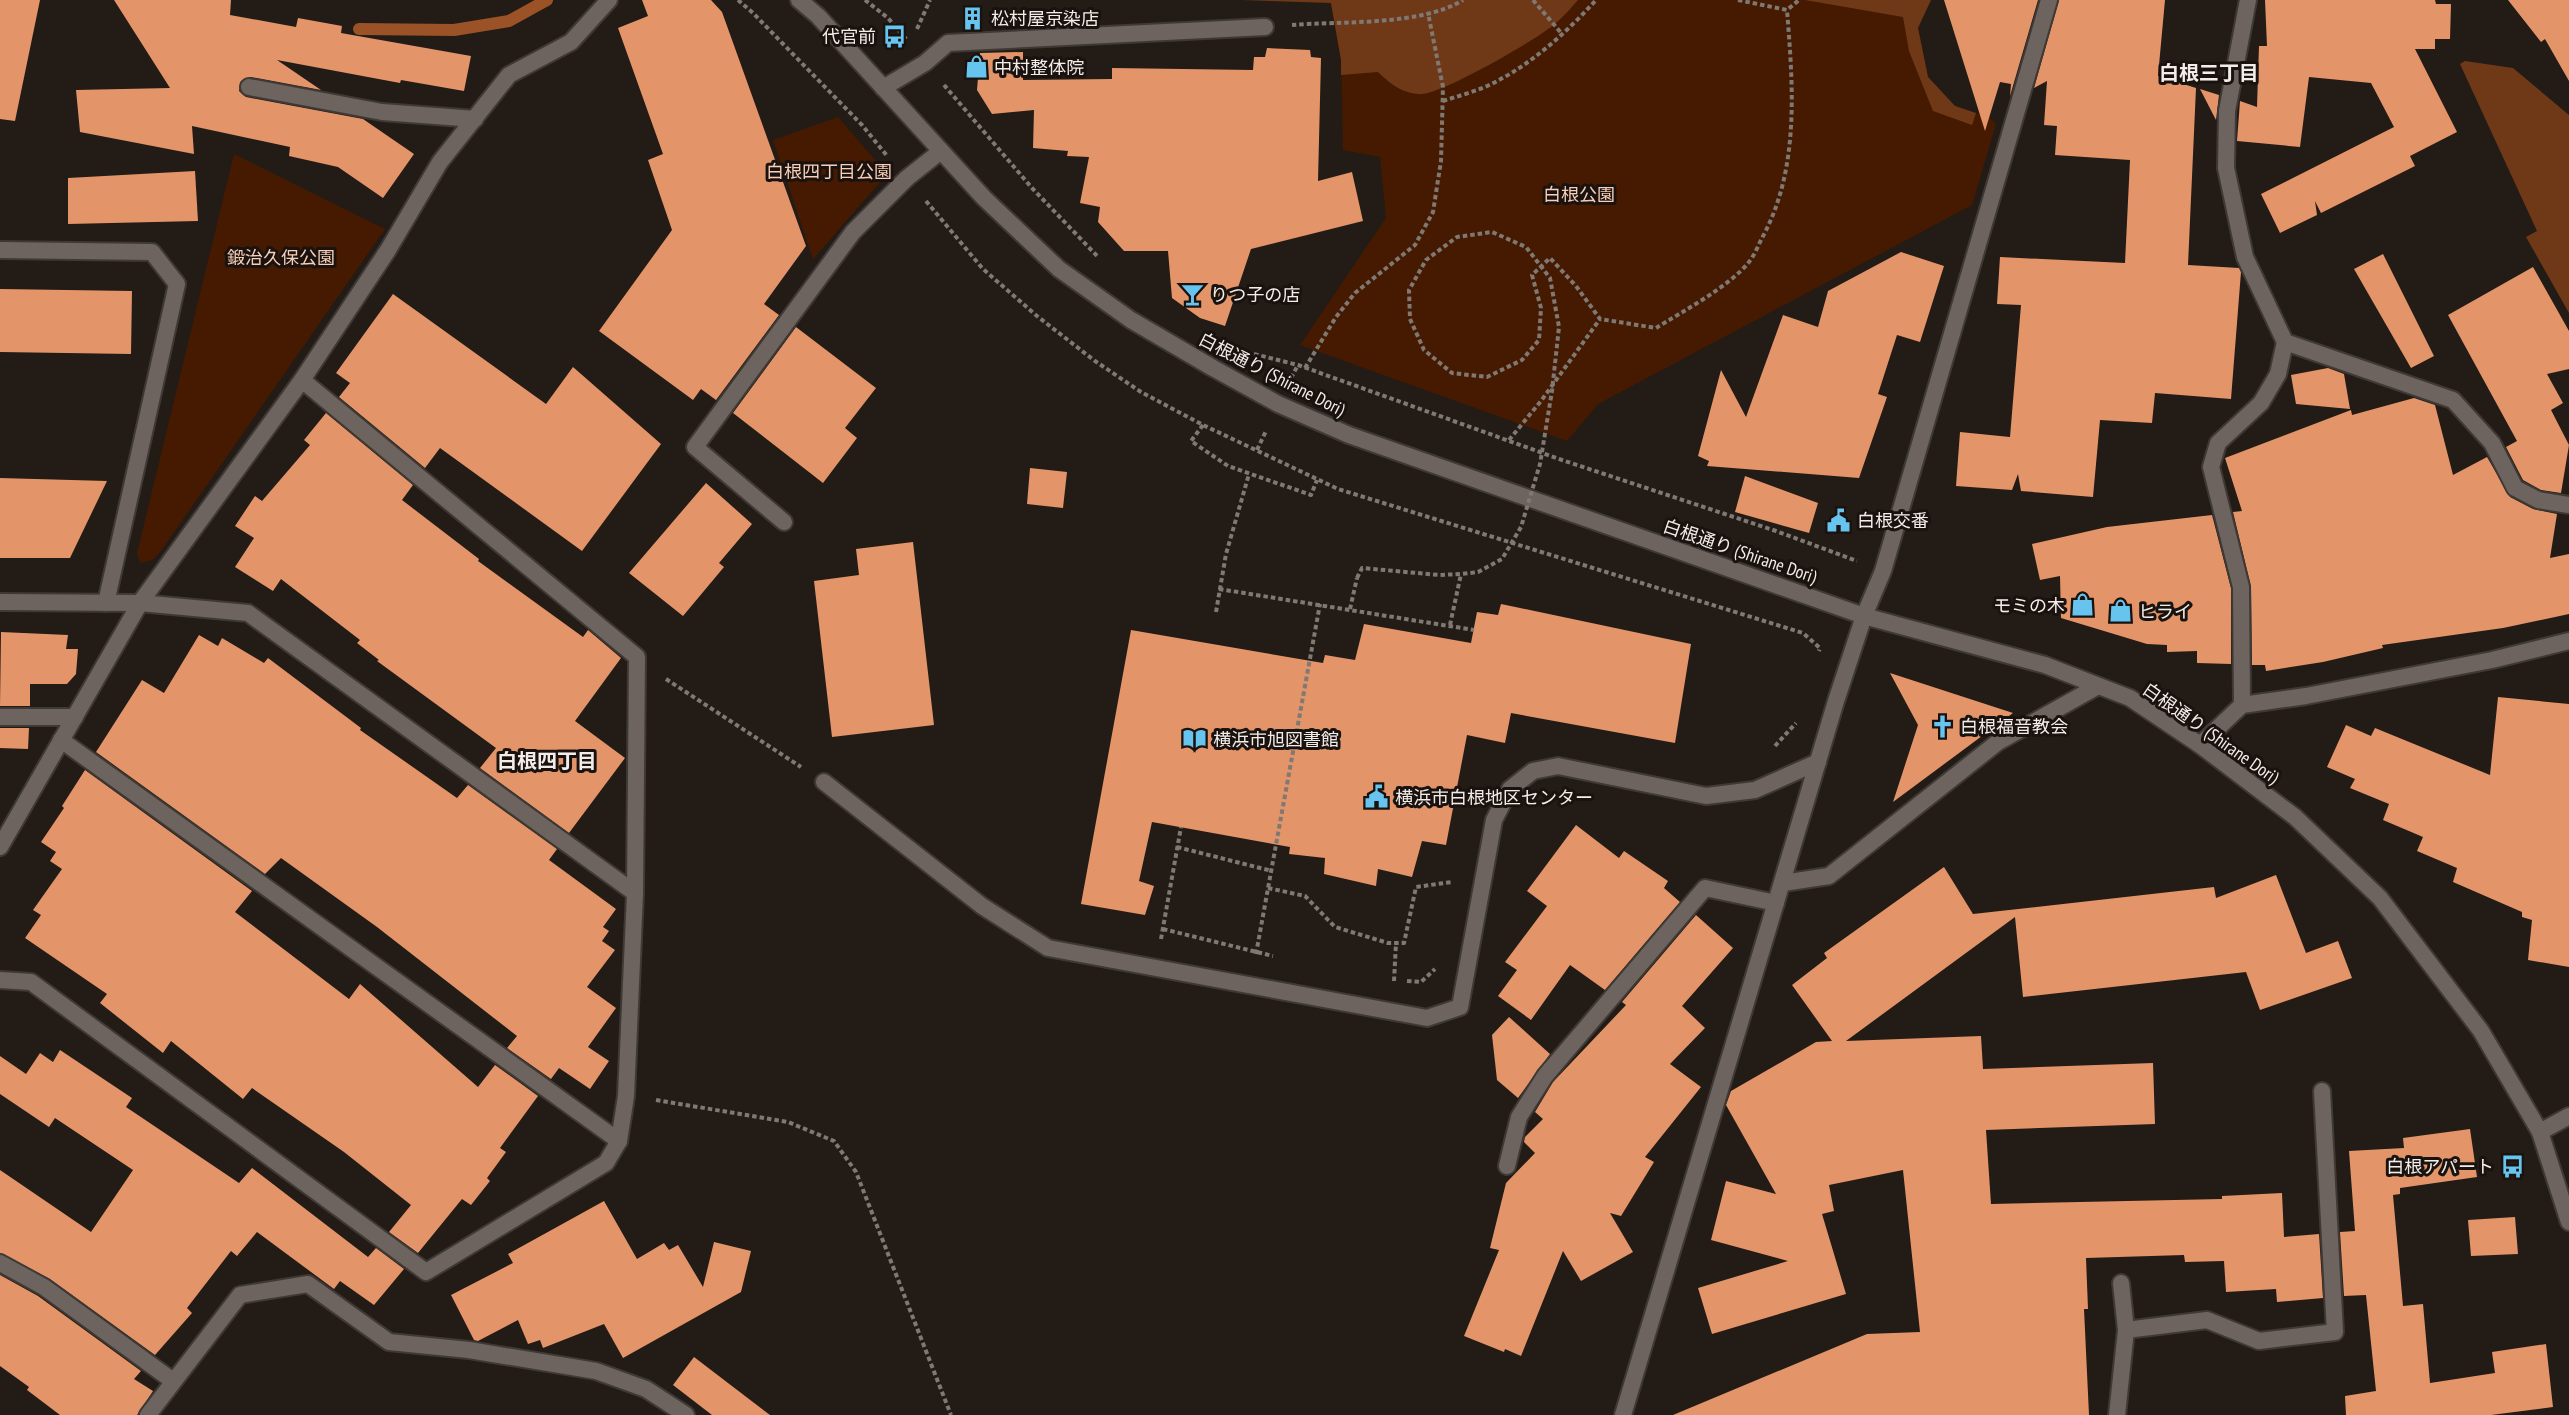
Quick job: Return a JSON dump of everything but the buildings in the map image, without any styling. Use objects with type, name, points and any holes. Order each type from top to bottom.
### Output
[{"type":"street","points":[[0,847],[140,603],[302,380],[388,250],[440,162],[509,75],[571,42],[609,0]]},
{"type":"street","name":"白根通り (Shirane Dori)","points":[[799,0],[818,16],[984,198],[1059,269],[1131,320],[1278,404],[1349,435],[1864,616],[2045,665],[2130,698],[2200,746],[2295,817],[2379,898],[2481,1031],[2540,1132],[2569,1222]]},
{"type":"street","points":[[1623,1415],[1818,762],[1864,616],[1883,571],[2049,0]]},
{"type":"street","points":[[2242,705],[2241,587],[2211,467],[2218,443],[2260,402],[2278,375],[2285,342],[2245,257],[2226,168],[2227,111],[2248,0]]},
{"type":"street","points":[[883,88],[925,63],[948,44],[1265,27]]},
{"type":"street","points":[[249,87],[382,112],[475,119]]},
{"type":"street","points":[[784,522],[695,447],[853,232],[907,178],[941,151]]},
{"type":"street","points":[[0,250],[152,252],[177,284],[106,603]]},
{"type":"street","points":[[2285,342],[2453,400],[2492,443],[2515,488],[2538,500],[2569,505]]},
{"type":"street","points":[[0,980],[31,982],[426,1272],[606,1164],[619,1141],[626,1096],[635,893],[637,657],[302,380]]},
{"type":"street","points":[[0,602],[140,603],[248,613],[635,893]]},
{"type":"street","points":[[2200,746],[2242,705],[2492,660],[2569,641]]},
{"type":"street","points":[[1783,883],[1829,876],[1998,742],[2098,686]]},
{"type":"street","points":[[0,717],[75,717]]},
{"type":"street","points":[[61,740],[619,1141]]},
{"type":"street","points":[[824,782],[982,906],[1048,948],[1427,1018],[1460,1007],[1494,820],[1510,789],[1533,771],[1558,766],[1706,796],[1755,790],[1818,762]]},
{"type":"street","points":[[1507,1166],[1519,1117],[1545,1076],[1705,888],[1776,903]]},
{"type":"street","points":[[2126,1330],[2207,1320],[2259,1341],[2335,1332],[2322,1091]]},
{"type":"street","points":[[2540,1132],[2569,1116]]},
{"type":"street","points":[[0,1263],[44,1287],[172,1381]]},
{"type":"street","points":[[2117,1415],[2126,1330],[2121,1283]]},
{"type":"street","points":[[148,1415],[240,1295],[308,1284],[389,1342],[469,1350],[596,1371],[646,1389],[686,1415]]},
{"type":"path","points":[[738,0],[862,126],[983,269],[1037,316],[1095,361],[1141,392],[1203,425],[1338,489],[1803,633],[1820,648],[1818,660]]},
{"type":"path","points":[[866,0],[888,18],[910,44],[930,0]]},
{"type":"path","points":[[1533,0],[1562,34]]},
{"type":"path","points":[[1443,101],[1499,81],[1543,50],[1596,0]]},
{"type":"path","points":[[1738,0],[1787,10]]},
{"type":"path","points":[[1787,10],[1799,0]]},
{"type":"path","points":[[1265,27],[1386,20],[1428,13],[1459,1]]},
{"type":"path","points":[[1350,609],[1357,578],[1362,568],[1440,575],[1461,574],[1478,572],[1502,559],[1521,527],[1540,464],[1552,391],[1559,327],[1550,278],[1526,247],[1492,232],[1457,237],[1426,260],[1409,290],[1410,319],[1424,350],[1452,373],[1487,377],[1522,360],[1539,340],[1541,308],[1532,275],[1550,258],[1576,286],[1600,319],[1656,328],[1710,295],[1749,262],[1770,224],[1788,166],[1793,88],[1787,10]]},
{"type":"path","points":[[1305,368],[1336,317],[1355,293],[1415,244],[1433,212],[1441,161],[1443,87],[1428,13]]},
{"type":"path","points":[[925,63],[1032,188],[1104,262]]},
{"type":"path","points":[[1509,441],[1600,319]]},
{"type":"path","points":[[1246,352],[1305,368],[1509,441],[1776,531],[1883,571]]},
{"type":"path","points":[[1203,425],[1191,441],[1228,466],[1311,495],[1317,480]]},
{"type":"path","points":[[1216,612],[1226,554],[1249,474]]},
{"type":"path","points":[[1450,625],[1461,574]]},
{"type":"path","points":[[1219,589],[1474,630]]},
{"type":"path","points":[[1251,986],[1320,604]]},
{"type":"path","points":[[681,690],[824,782]]},
{"type":"path","points":[[1774,747],[1794,728],[1798,719]]},
{"type":"path","points":[[1155,968],[1181,827]]},
{"type":"path","points":[[1177,847],[1272,871]]},
{"type":"path","points":[[1451,893],[1455,872]]},
{"type":"path","points":[[1268,888],[1305,896],[1335,927],[1389,943],[1404,943],[1416,887],[1453,882]]},
{"type":"path","points":[[1163,928],[1280,958]]},
{"type":"path","points":[[1394,981],[1396,943]]},
{"type":"path","points":[[1382,978],[1421,982],[1435,971],[1437,960]]},
{"type":"path","points":[[626,1096],[683,1103],[788,1122],[834,1141],[856,1172],[951,1415]]},
{"type":"green space","name":"白根公園","points":[[1330,0],[1912,0],[1928,77],[1955,106],[1990,118],[1996,124],[1972,205],[1598,404],[1567,441],[1300,345],[1386,218],[1380,157],[1343,150],[1341,60]]},
{"type":"green space","name":"白根四丁目公園","points":[[838,117],[887,174],[813,259],[773,140]]},
{"type":"green space","name":"鍛治久保公園","points":[[234,154],[385,229],[161,551],[152,560],[140,563],[137,553]]},
{"type":"shaded area","points":[[1241,0],[1578,0],[1546,31],[1511,52],[1450,85],[1415,94],[1392,84],[1378,72],[1341,75],[1341,60],[1331,3]]},
{"type":"shaded area","points":[[1805,0],[1931,0],[1918,28],[1928,77],[1955,106],[1976,113],[1972,125],[1933,111],[1909,51],[1903,17]]},
{"type":"shaded area","points":[[2465,61],[2513,68],[2569,115],[2569,313],[2526,237],[2537,231],[2460,64]]},
{"type":"waterway","points":[[359,29],[454,30],[509,21],[547,0]]},
{"type":"place","name":"松村屋京染店","points":[[973,18]]},
{"type":"place","name":"代官前","points":[[894,36]]},
{"type":"place","name":"中村整体院","points":[[976,67]]},
{"type":"place","name":"りつ子の店","points":[[1192,294]]},
{"type":"place","name":"白根交番","points":[[1839,520]]},
{"type":"place","name":"モミの木","points":[[2083,605]]},
{"type":"place","name":"ヒライ","points":[[2120,611]]},
{"type":"place","name":"白根福音教会","points":[[1942,726]]},
{"type":"place","name":"横浜市旭図書館","points":[[1195,739]]},
{"type":"place","name":"横浜市白根地区センター","points":[[1377,797]]},
{"type":"place","name":"白根アパート","points":[[2512,1166]]},
{"type":"district","name":"白根三丁目","points":[[2209,73]]},
{"type":"district","name":"白根四丁目","points":[[547,761]]}]
